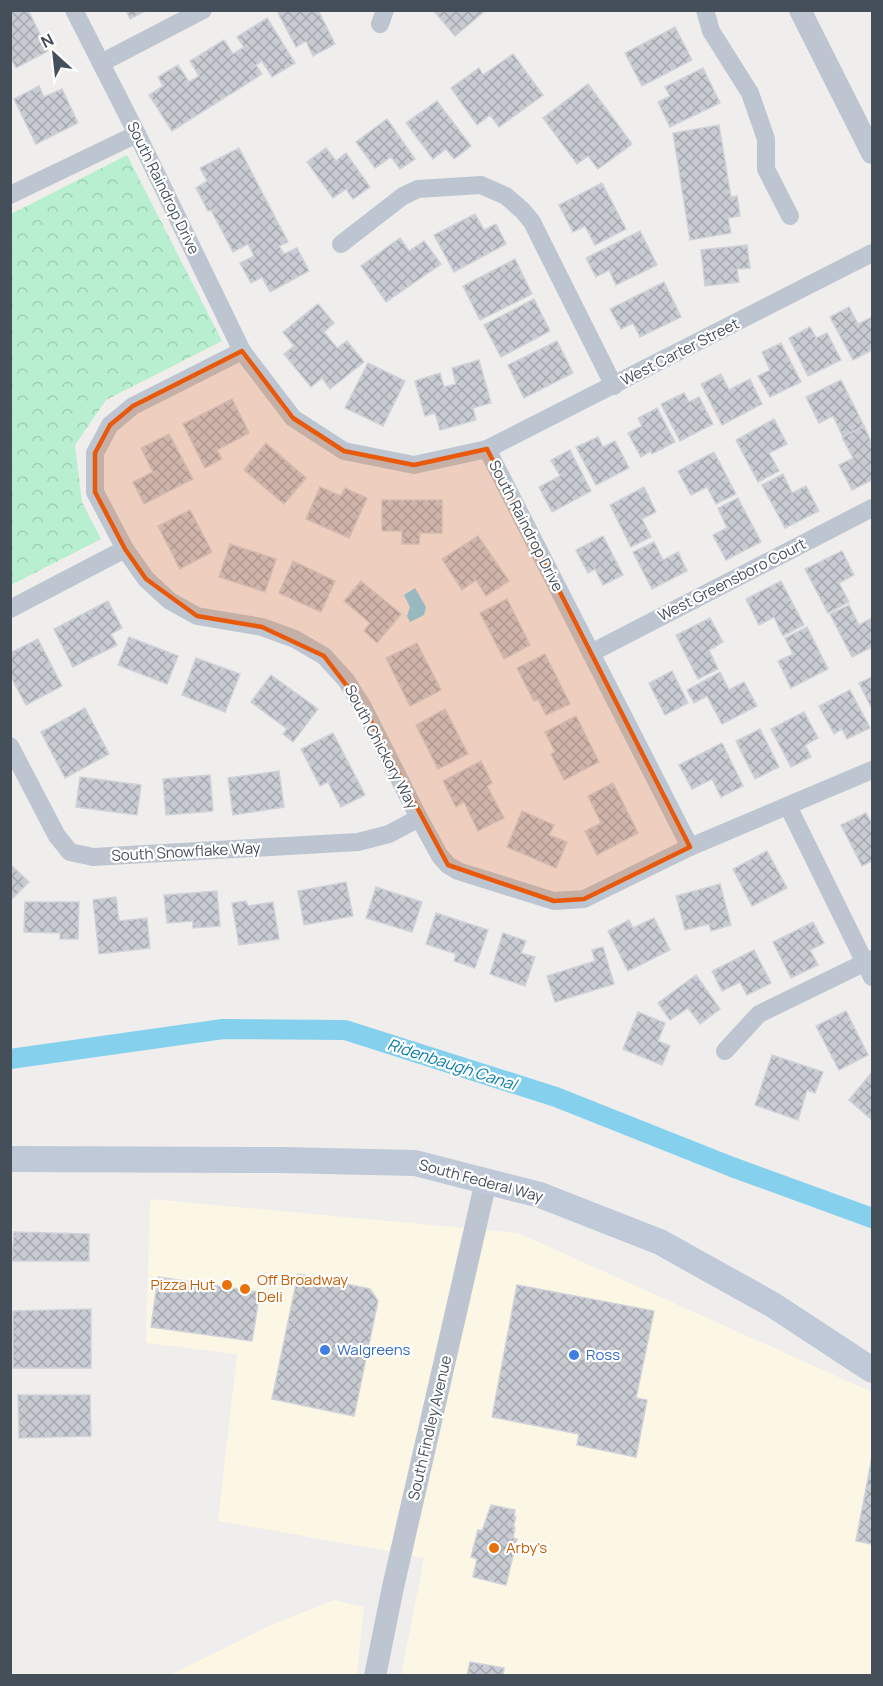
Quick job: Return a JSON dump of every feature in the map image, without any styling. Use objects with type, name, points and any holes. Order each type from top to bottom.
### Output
[{"type":"main road","name":"South Federal Way","points":[[10,1159],[415,1163],[540,1195],[660,1242],[773,1305],[873,1370]]},
{"type":"street","name":"South Raindrop Drive","points":[[74,10],[243,351],[293,418],[344,451],[414,465],[487,449],[690,847]]},
{"type":"street","points":[[101,63],[203,10]]},
{"type":"street","points":[[705,10],[711,31],[750,93],[766,139],[766,169],[790,216]]},
{"type":"street","points":[[800,10],[873,153]]},
{"type":"street","points":[[10,195],[137,134]]},
{"type":"street","points":[[341,244],[403,196],[418,189],[481,185],[506,196],[532,222],[614,386]]},
{"type":"street","name":"West Carter Street","points":[[487,449],[873,253]]},
{"type":"street","name":"South Chickory Way","points":[[243,351],[133,406],[110,425],[95,453],[95,492],[125,549],[146,579],[170,601],[197,616],[262,627],[295,639],[324,656],[346,680],[363,707],[419,818],[440,856],[448,865],[458,871],[554,901],[584,899],[690,847],[873,770]]},
{"type":"street","name":"West Greensboro Court","points":[[591,653],[873,508]]},
{"type":"street","points":[[10,609],[125,549]]},
{"type":"street","name":"South Snowflake Way","points":[[10,746],[57,836],[70,852],[93,857],[358,842],[388,834],[419,818]]},
{"type":"street","points":[[725,1051],[759,1014],[870,966],[788,806]]},
{"type":"street","name":"South Findley Avenue","points":[[375,1676],[393,1587],[486,1181]]},
{"type":"highlighted area","points":[[242,351],[293,418],[344,451],[414,465],[487,449],[690,847],[584,899],[554,901],[448,865],[363,707],[324,656],[262,627],[197,616],[146,579],[125,549],[95,492],[95,453],[110,425],[133,406]]},
{"type":"shaded area","points":[[150,1199],[518,1233],[872,1392],[872,1675],[401,1675],[424,1558],[218,1521],[237,1354],[146,1343]]},
{"type":"shaded area","points":[[334,1600],[364,1607],[357,1675],[170,1675],[271,1625]]},
{"type":"green space","points":[[127,155],[222,341],[106,400],[75,445],[82,502],[101,539],[11,585],[11,214]]},
{"type":"water","points":[[415,588],[426,607],[424,615],[410,622],[407,616],[410,607],[404,595]]},
{"type":"building","points":[[10,10],[28,10],[48,51],[16,68],[10,56]]},
{"type":"building","points":[[126,10],[147,10],[130,19]]},
{"type":"building","points":[[318,10],[335,44],[313,56],[306,41],[296,47],[277,11]]},
{"type":"building","points":[[433,10],[486,10],[455,36]]},
{"type":"building","points":[[267,18],[295,63],[272,77],[262,61],[256,65],[262,74],[172,131],[149,95],[163,86],[158,77],[178,65],[189,82],[199,76],[190,61],[224,40],[233,54],[244,47],[237,37]]},
{"type":"building","points":[[675,27],[692,60],[642,86],[625,53]]},
{"type":"building","points":[[513,54],[543,95],[499,127],[490,115],[477,125],[451,88],[479,68],[483,75]]},
{"type":"building","points":[[703,68],[720,103],[670,127],[658,102],[670,96],[665,87]]},
{"type":"building","points":[[588,84],[632,144],[598,169],[588,156],[577,164],[543,118]]},
{"type":"building","points":[[39,86],[44,97],[62,89],[78,123],[36,144],[14,99]]},
{"type":"building","points":[[437,101],[471,146],[454,159],[446,149],[433,159],[406,123]]},
{"type":"building","points":[[387,119],[415,159],[400,169],[391,157],[375,168],[356,142]]},
{"type":"building","points":[[719,125],[731,197],[737,196],[740,216],[728,218],[731,233],[690,240],[673,133]]},
{"type":"building","points":[[239,148],[288,242],[279,246],[284,254],[297,248],[309,271],[270,292],[262,277],[251,283],[240,263],[254,256],[248,244],[233,252],[211,210],[208,211],[196,188],[207,181],[200,168]]},
{"type":"building","points":[[326,148],[336,161],[346,153],[370,187],[353,199],[346,189],[333,198],[307,162]]},
{"type":"building","points":[[602,183],[626,229],[595,245],[585,226],[573,232],[559,205]]},
{"type":"building","points":[[475,214],[484,230],[496,224],[506,244],[454,272],[434,235]]},
{"type":"building","points":[[640,231],[657,265],[616,285],[609,270],[596,277],[586,258]]},
{"type":"building","points":[[400,238],[409,251],[424,241],[441,264],[386,302],[361,266]]},
{"type":"building","points":[[747,245],[750,268],[737,269],[739,282],[705,286],[701,250]]},
{"type":"building","points":[[515,259],[532,294],[480,320],[463,286]]},
{"type":"building","points":[[664,282],[681,317],[640,337],[633,323],[621,329],[610,309]]},
{"type":"building","points":[[534,299],[550,331],[501,357],[484,325]]},
{"type":"building","points":[[318,304],[334,323],[324,332],[337,348],[347,341],[364,362],[330,389],[322,378],[311,387],[284,354],[294,346],[283,332]]},
{"type":"building","points":[[849,307],[858,324],[872,317],[872,350],[853,360],[830,317]]},
{"type":"building","points":[[810,327],[816,338],[827,333],[841,360],[808,376],[789,338]]},
{"type":"building","points":[[557,341],[573,373],[524,398],[508,365]]},
{"type":"building","points":[[781,343],[801,382],[770,397],[758,376],[770,370],[762,352]]},
{"type":"building","points":[[479,360],[491,403],[473,408],[476,420],[440,430],[435,413],[425,416],[415,381],[440,373],[444,387],[456,384],[452,368]]},
{"type":"building","points":[[368,363],[405,381],[383,426],[345,408]]},
{"type":"building","points":[[721,374],[729,390],[750,379],[762,404],[722,425],[701,384]]},
{"type":"building","points":[[841,380],[864,426],[843,437],[833,416],[819,423],[806,397]]},
{"type":"building","points":[[684,393],[689,402],[699,397],[713,424],[680,441],[661,404]]},
{"type":"building","points":[[232,399],[249,433],[217,450],[222,459],[205,468],[183,424]]},
{"type":"building","points":[[657,408],[675,442],[641,457],[628,433],[642,426],[638,418]]},
{"type":"building","points":[[774,419],[787,444],[769,453],[779,471],[758,482],[736,440]]},
{"type":"building","points":[[864,426],[872,444],[872,480],[852,490],[839,465],[853,458],[842,437]]},
{"type":"building","points":[[169,434],[193,479],[144,504],[133,482],[153,472],[141,448]]},
{"type":"building","points":[[598,437],[603,447],[615,441],[629,468],[596,485],[576,447]]},
{"type":"building","points":[[266,443],[306,478],[284,504],[244,470]]},
{"type":"building","points":[[570,450],[591,491],[552,512],[539,487],[560,476],[551,460]]},
{"type":"building","points":[[714,452],[736,494],[716,504],[707,487],[691,495],[678,471]]},
{"type":"building","points":[[783,474],[792,493],[806,486],[819,511],[785,528],[762,485]]},
{"type":"building","points":[[320,487],[341,496],[345,488],[367,498],[349,538],[306,519]]},
{"type":"building","points":[[644,487],[656,512],[642,519],[651,537],[631,547],[610,505]]},
{"type":"building","points":[[738,498],[761,542],[726,560],[713,535],[727,528],[718,508]]},
{"type":"building","points":[[382,500],[442,500],[442,533],[420,533],[419,544],[402,544],[402,531],[382,531]]},
{"type":"building","points":[[190,510],[212,552],[180,569],[158,526]]},
{"type":"building","points":[[478,536],[509,581],[486,596],[476,580],[462,590],[442,559]]},
{"type":"building","points":[[603,536],[623,575],[603,585],[595,569],[588,573],[576,550]]},
{"type":"building","points":[[654,542],[663,560],[678,552],[687,571],[652,589],[633,552]]},
{"type":"building","points":[[230,544],[276,559],[265,592],[219,577]]},
{"type":"building","points":[[842,551],[854,575],[839,583],[849,602],[828,613],[805,569]]},
{"type":"building","points":[[293,561],[335,581],[321,612],[279,593]]},
{"type":"building","points":[[361,581],[401,614],[377,643],[364,631],[370,623],[344,601]]},
{"type":"building","points":[[781,581],[804,625],[783,636],[774,617],[759,625],[746,599]]},
{"type":"building","points":[[507,599],[530,645],[504,659],[480,613]]},
{"type":"building","points":[[108,601],[122,628],[111,634],[117,645],[73,667],[54,629]]},
{"type":"building","points":[[849,605],[859,625],[872,618],[872,647],[852,657],[830,614]]},
{"type":"building","points":[[710,618],[723,642],[709,650],[718,669],[698,679],[676,635]]},
{"type":"building","points":[[807,627],[828,669],[791,688],[778,661],[793,654],[785,638]]},
{"type":"building","points":[[129,637],[178,656],[167,684],[118,665]]},
{"type":"building","points":[[38,639],[62,686],[26,705],[10,675],[10,653]]},
{"type":"building","points":[[417,643],[441,690],[410,706],[386,658]]},
{"type":"building","points":[[545,654],[570,704],[546,715],[538,699],[534,701],[517,668]]},
{"type":"building","points":[[196,658],[240,674],[225,712],[182,695]]},
{"type":"building","points":[[672,671],[688,703],[665,715],[649,683]]},
{"type":"building","points":[[720,672],[729,690],[744,682],[757,706],[722,724],[707,696],[694,703],[687,690]]},
{"type":"building","points":[[271,675],[318,709],[293,742],[283,734],[287,729],[251,702]]},
{"type":"building","points":[[872,677],[872,709],[859,683]]},
{"type":"building","points":[[850,690],[870,728],[847,739],[842,729],[834,734],[819,706]]},
{"type":"building","points":[[85,708],[109,754],[65,778],[41,732]]},
{"type":"building","points":[[445,709],[468,754],[438,769],[416,725]]},
{"type":"building","points":[[804,712],[818,738],[805,745],[811,757],[791,767],[771,729]]},
{"type":"building","points":[[576,716],[599,762],[564,780],[551,754],[555,752],[545,732]]},
{"type":"building","points":[[760,729],[779,767],[755,779],[736,741]]},
{"type":"building","points":[[333,733],[365,795],[341,807],[328,782],[320,786],[301,749]]},
{"type":"building","points":[[722,743],[743,786],[721,797],[712,779],[692,789],[679,765]]},
{"type":"building","points":[[481,761],[492,783],[487,786],[504,818],[478,831],[464,802],[456,807],[443,781]]},
{"type":"building","points":[[279,771],[284,807],[233,815],[228,778]]},
{"type":"building","points":[[210,775],[213,811],[166,815],[163,779]]},
{"type":"building","points":[[80,777],[141,785],[137,815],[76,807]]},
{"type":"building","points":[[613,783],[638,833],[597,855],[585,831],[601,823],[588,796]]},
{"type":"building","points":[[522,811],[554,825],[549,835],[567,842],[556,868],[507,847]]},
{"type":"building","points":[[866,813],[872,824],[872,861],[862,866],[841,825]]},
{"type":"building","points":[[767,851],[787,888],[752,906],[733,869]]},
{"type":"building","points":[[10,864],[29,882],[10,901]]},
{"type":"building","points":[[346,882],[353,916],[304,925],[298,891]]},
{"type":"building","points":[[720,884],[731,925],[711,931],[709,924],[685,930],[676,896]]},
{"type":"building","points":[[376,887],[422,902],[412,932],[366,918]]},
{"type":"building","points":[[217,891],[220,926],[193,928],[193,921],[167,923],[164,895]]},
{"type":"building","points":[[116,897],[119,921],[147,918],[150,948],[99,954],[93,900]]},
{"type":"building","points":[[246,901],[248,906],[273,902],[279,939],[239,945],[232,903]]},
{"type":"building","points":[[25,902],[79,902],[78,939],[60,939],[60,933],[24,932]]},
{"type":"building","points":[[436,913],[488,930],[475,968],[454,961],[456,954],[426,944]]},
{"type":"building","points":[[654,918],[670,950],[628,971],[608,931],[629,920],[633,928]]},
{"type":"building","points":[[813,922],[824,943],[810,950],[818,965],[791,978],[773,942]]},
{"type":"building","points":[[503,933],[526,941],[521,953],[535,957],[525,986],[490,974]]},
{"type":"building","points":[[603,947],[614,984],[555,1002],[547,976],[595,961],[592,950]]},
{"type":"building","points":[[754,950],[771,983],[747,995],[740,982],[722,991],[712,971]]},
{"type":"building","points":[[696,975],[720,1009],[700,1024],[688,1008],[670,1020],[658,1003]]},
{"type":"building","points":[[846,1011],[868,1055],[839,1070],[816,1026]]},
{"type":"building","points":[[638,1012],[665,1023],[658,1041],[670,1046],[662,1065],[623,1049]]},
{"type":"building","points":[[772,1055],[823,1072],[815,1093],[807,1090],[798,1120],[755,1105]]},
{"type":"building","points":[[872,1072],[872,1120],[849,1100]]},
{"type":"building","points":[[14,1232],[89,1234],[89,1261],[12,1261]]},
{"type":"building","name":"Walgreens","points":[[298,1274],[370,1289],[378,1301],[354,1416],[272,1399]]},
{"type":"building","points":[[158,1277],[260,1292],[252,1341],[151,1327]]},
{"type":"building","name":"Ross","points":[[517,1285],[654,1311],[636,1398],[647,1400],[636,1457],[577,1445],[579,1434],[492,1417]]},
{"type":"building","points":[[91,1309],[91,1368],[13,1368],[13,1311]]},
{"type":"building","points":[[18,1395],[90,1395],[91,1436],[19,1438]]},
{"type":"building","points":[[872,1457],[872,1544],[856,1541]]},
{"type":"building","name":"Arby's","points":[[491,1505],[515,1510],[513,1538],[517,1539],[506,1585],[473,1577],[477,1559],[471,1557],[478,1530],[482,1531]]},
{"type":"building","points":[[470,1662],[504,1668],[503,1676],[467,1676]]},
{"type":"waterway","name":"Ridenbaugh Canal","points":[[10,1059],[223,1029],[345,1030],[556,1097],[732,1167],[872,1218]]},
{"type":"place","name":"Pizza Hut","points":[[227,1285]]},
{"type":"place","name":"Off Broadway Deli","points":[[245,1289]]},
{"type":"place","name":"Walgreens","points":[[325,1350]]},
{"type":"place","name":"Ross","points":[[574,1355]]},
{"type":"place","name":"Arby's","points":[[494,1548]]}]
